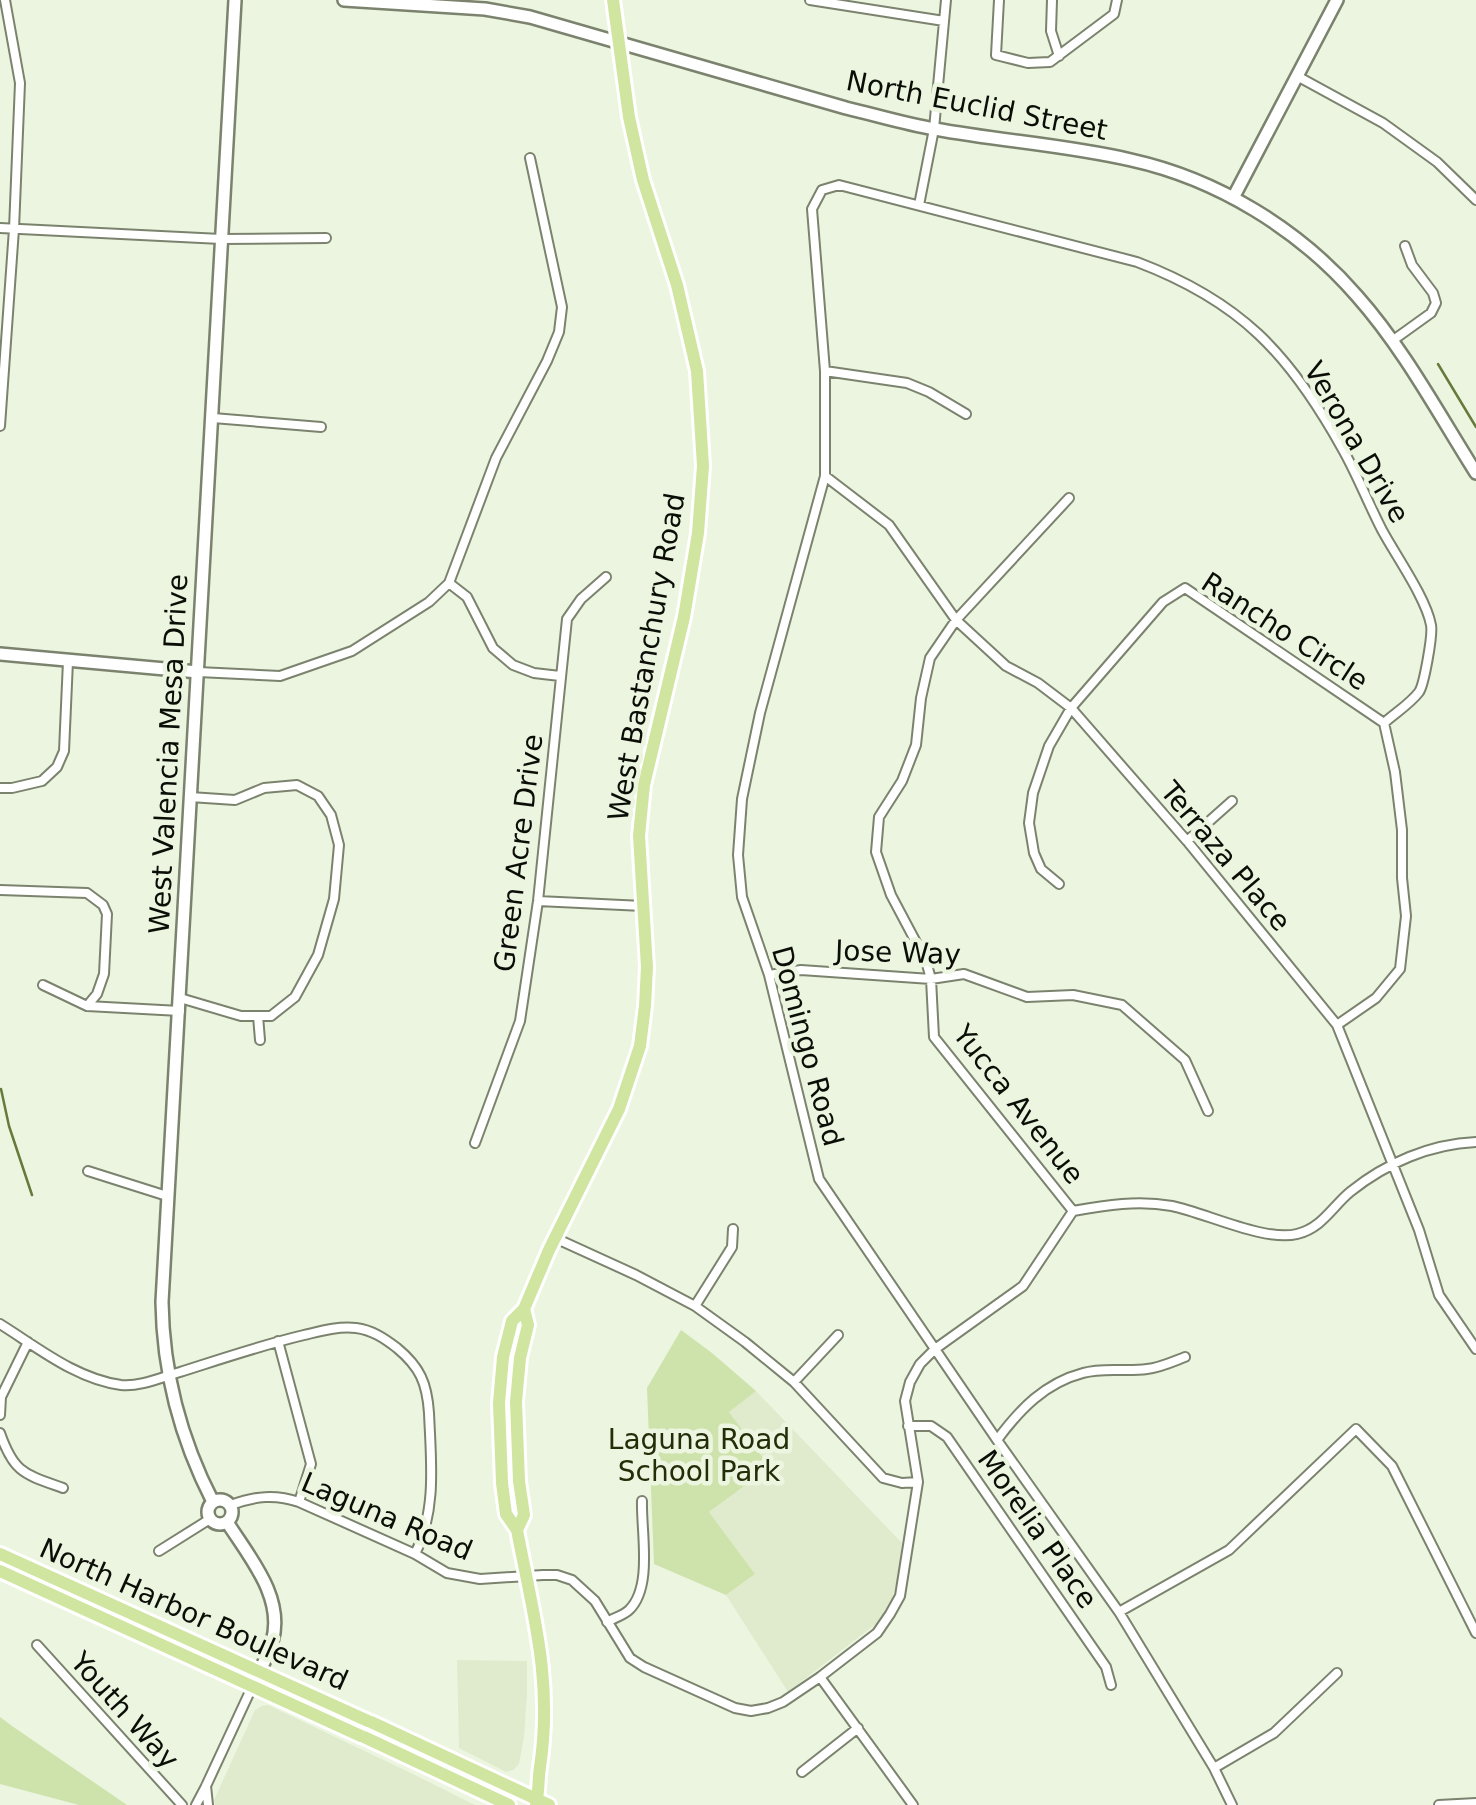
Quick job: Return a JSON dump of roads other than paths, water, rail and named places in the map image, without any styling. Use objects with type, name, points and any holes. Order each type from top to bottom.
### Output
[{"type":"main road","name":"West Bastanchury Road","points":[[541,1803],[544,1678],[518,1530],[524,1515],[516,1402],[528,1325],[524,1308],[619,1110],[640,1046],[647,967],[639,836],[644,785],[684,617],[698,533],[702,433],[697,371],[688,329],[643,180],[629,117],[613,0]]},
{"type":"main road","name":"North Harbor Boulevard","points":[[0,1554],[369,1722],[521,1799],[541,1803]]},
{"type":"main road","name":"North Harbor Boulevard","points":[[0,1571],[508,1805]]},
{"type":"main road","points":[[521,1799],[540,1766]]},
{"type":"street","points":[[0,426],[20,83],[5,0]]},
{"type":"street","name":"West Valencia Mesa Drive","points":[[213,1502],[186,1444],[168,1376],[162,1302],[235,0]]},
{"type":"street","name":"North Euclid Street","points":[[344,0],[485,9],[530,17],[846,108],[934,129],[1128,159],[1184,176],[1268,218],[1322,260],[1392,340],[1476,473]]},
{"type":"street","points":[[810,0],[944,21]]},
{"type":"street","points":[[919,205],[934,129],[946,0]]},
{"type":"street","points":[[999,0],[996,55],[1054,65],[1114,14],[1117,0]]},
{"type":"street","points":[[1052,0],[1051,31],[1060,56]]},
{"type":"street","points":[[1233,198],[1337,0]]},
{"type":"street","points":[[1297,76],[1383,124],[1437,162],[1476,200]]},
{"type":"street","points":[[0,654],[280,676],[352,651],[429,602],[450,582],[496,458],[559,332],[562,307],[530,158]]},
{"type":"street","name":"Verona Drive","points":[[822,190],[839,185],[1137,262],[1170,275],[1225,306],[1283,358],[1343,450],[1432,627],[1421,690],[1384,723]]},
{"type":"street","name":"Domingo Road","points":[[822,190],[812,209],[825,371],[824,476],[760,713],[742,799],[738,855],[742,897],[769,975],[819,1180],[1119,1612],[1214,1768],[1232,1805]]},
{"type":"street","points":[[0,228],[221,239],[326,238]]},
{"type":"street","points":[[1392,340],[1431,313],[1436,303],[1405,246]]},
{"type":"street","points":[[825,371],[907,383],[966,414]]},
{"type":"street","points":[[213,418],[321,427]]},
{"type":"street","name":"Terraza Place","points":[[824,476],[889,525],[956,620],[1006,666],[1038,683],[1071,708],[1187,840],[1337,1025],[1419,1230],[1440,1296],[1476,1349]]},
{"type":"street","name":"Yucca Avenue","points":[[1069,498],[956,620],[930,658],[916,746],[902,781],[879,818],[876,852],[890,895],[926,961],[931,978],[934,1037],[1073,1211]]},
{"type":"street","name":"Green Acre Drive","points":[[474,1143],[520,1021],[538,901],[567,619],[581,599],[606,577]]},
{"type":"street","points":[[450,582],[467,596],[493,648],[513,665],[560,676]]},
{"type":"street","name":"Rancho Circle","points":[[1060,884],[1041,869],[1029,823],[1033,793],[1049,746],[1071,708],[1163,602],[1184,588],[1384,723],[1402,830],[1406,916],[1400,968],[1376,998],[1337,1025]]},
{"type":"street","points":[[0,788],[42,781],[57,768],[64,752],[68,662]]},
{"type":"street","points":[[43,985],[86,1006],[180,1004],[241,1016],[270,1016],[295,998],[318,955],[334,899],[339,845],[331,816],[318,796],[297,785],[264,788],[235,800],[190,798]]},
{"type":"street","points":[[1187,840],[1232,800]]},
{"type":"street","points":[[0,890],[88,893],[103,905],[107,914],[104,974],[86,1006]]},
{"type":"street","points":[[538,901],[643,906]]},
{"type":"street","name":"Jose Way","points":[[769,975],[801,970],[931,978],[964,974],[1027,997],[1073,995],[1122,1004],[1184,1060],[1208,1112]]},
{"type":"street","points":[[258,1016],[260,1040]]},
{"type":"street","points":[[913,1805],[820,1677],[876,1633],[900,1596],[918,1482],[905,1401],[920,1364],[1023,1286],[1073,1211],[1146,1203],[1190,1210],[1282,1237],[1302,1233],[1326,1219],[1347,1194],[1392,1165],[1420,1152],[1476,1142]]},
{"type":"street","points":[[88,1171],[167,1196]]},
{"type":"street","points":[[695,1306],[732,1247],[733,1229]]},
{"type":"street","points":[[556,1238],[695,1306],[794,1382],[884,1478],[918,1482]]},
{"type":"street","points":[[0,1324],[82,1374],[125,1386],[335,1328],[354,1328],[383,1337],[417,1368],[428,1390],[432,1478],[428,1520],[415,1554]]},
{"type":"street","points":[[794,1382],[838,1336]]},
{"type":"street","points":[[278,1341],[310,1464],[299,1502]]},
{"type":"street","points":[[0,1415],[1,1398],[28,1342]]},
{"type":"street","points":[[997,1440],[1031,1398],[1058,1382],[1086,1372],[1152,1369],[1184,1358]]},
{"type":"street","name":"Morelia Place","points":[[908,1426],[932,1426],[947,1437],[1106,1667],[1112,1685]]},
{"type":"street","points":[[1119,1612],[1229,1550],[1356,1429],[1392,1466],[1476,1633]]},
{"type":"street","points":[[0,1433],[9,1459],[30,1476],[63,1488]]},
{"type":"street","name":"Laguna Road","points":[[231,1506],[257,1497],[280,1496],[415,1554],[446,1573],[480,1579],[557,1575],[572,1580],[595,1601],[622,1647],[638,1663],[736,1708],[768,1708],[820,1677]]},
{"type":"street","points":[[225,1500],[231,1506],[233,1513],[227,1522],[216,1524],[210,1519],[208,1512],[213,1502],[225,1500]]},
{"type":"street","points":[[608,1622],[629,1610],[642,1590],[642,1501]]},
{"type":"street","points":[[158,1552],[210,1519]]},
{"type":"street","points":[[196,1805],[272,1642],[276,1619],[264,1579],[227,1522]]},
{"type":"street","name":"Youth Way","points":[[37,1645],[182,1805]]},
{"type":"street","points":[[1214,1768],[1274,1733],[1337,1673]]},
{"type":"street","points":[[802,1772],[858,1728]]},
{"type":"street","points":[[206,1786],[208,1805]]},
{"type":"street","points":[[1439,1805],[1476,1804]]},
{"type":"waterway","points":[[1438,364],[1476,427]]},
{"type":"waterway","points":[[1,1089],[32,1195]]},
{"type":"park label","name":"Laguna Road School Park","points":[[699,1455]]}]
